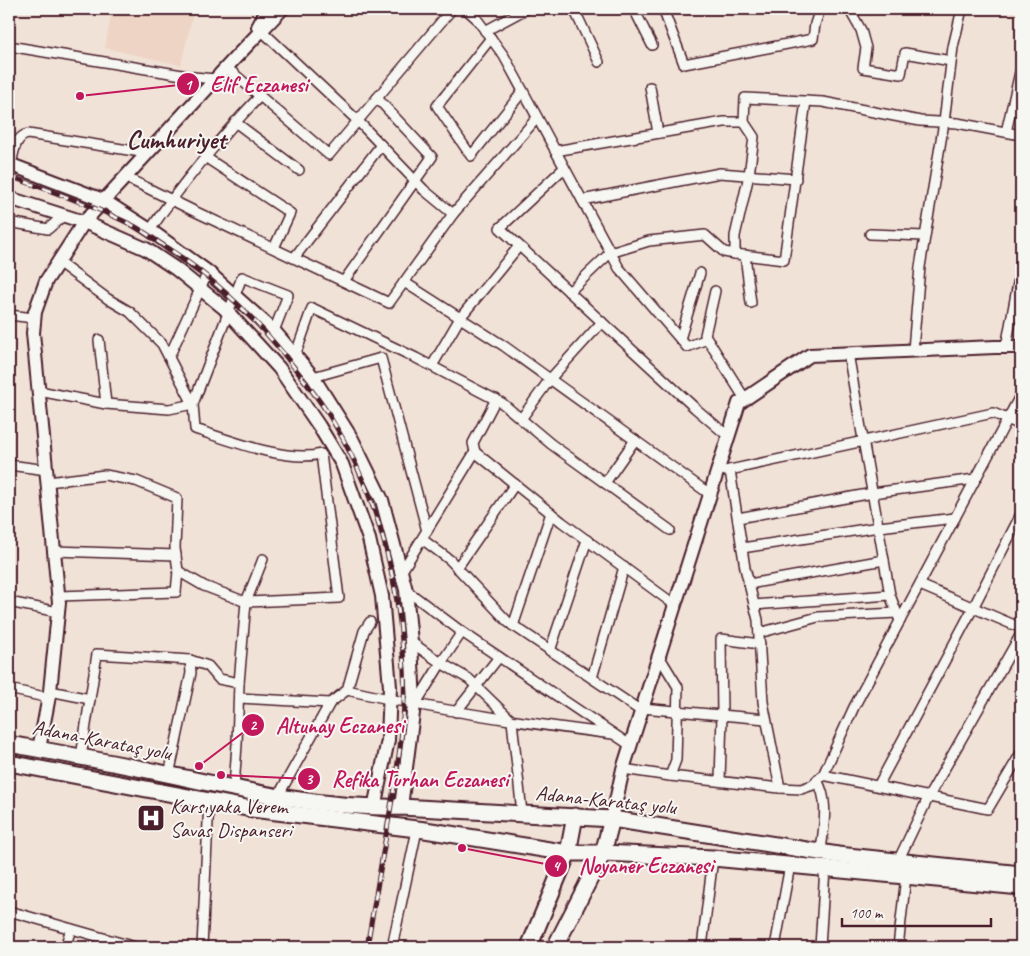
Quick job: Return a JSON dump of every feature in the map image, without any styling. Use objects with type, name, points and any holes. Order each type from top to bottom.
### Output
[{"type":"main road","points":[[236,57],[263,20],[268,9]]},
{"type":"main road","points":[[39,749],[49,694],[58,596],[33,333],[35,312],[46,281],[84,222],[226,67],[282,9]]},
{"type":"main road","points":[[10,165],[103,200],[150,230],[208,272],[274,331],[313,377],[352,439],[382,500],[406,590],[412,642],[414,705],[400,807]]},
{"type":"main road","points":[[9,198],[84,222],[146,250],[176,269],[228,312],[279,368],[319,426],[342,464],[369,539],[382,596],[390,700],[388,740],[374,808]]},
{"type":"main road","points":[[555,947],[603,853],[623,768],[740,402],[810,355],[1021,347]]},
{"type":"main road","name":"Adana-Karataş yolu","points":[[9,744],[169,774],[277,798],[374,808],[400,807],[612,818],[821,852],[1021,874]]},
{"type":"main road","name":"Adana-Karataş yolu","points":[[9,763],[252,809],[417,830],[568,853],[713,858],[1021,887]]},
{"type":"main road","points":[[529,947],[568,853],[575,816]]},
{"type":"street","points":[[226,67],[329,155],[452,9]]},
{"type":"street","points":[[466,9],[504,56],[619,268],[687,348],[707,339]]},
{"type":"street","points":[[523,91],[471,156],[437,106],[488,34],[526,9]]},
{"type":"street","points":[[574,9],[599,62]]},
{"type":"street","points":[[634,9],[652,45]]},
{"type":"street","points":[[663,9],[684,64],[813,39],[820,9]]},
{"type":"street","points":[[849,9],[861,30],[866,48],[863,68],[901,74],[905,53],[951,61]]},
{"type":"street","points":[[913,350],[920,267],[944,122],[951,61],[962,9]]},
{"type":"street","points":[[262,30],[358,121],[414,180],[453,214]]},
{"type":"street","points":[[9,46],[215,79]]},
{"type":"street","points":[[1006,132],[1020,72]]},
{"type":"street","points":[[650,87],[658,133]]},
{"type":"street","points":[[150,230],[205,157],[260,96]]},
{"type":"street","points":[[344,281],[432,157],[377,98]]},
{"type":"street","points":[[752,303],[735,236],[749,175],[754,137],[744,122],[745,98],[823,102],[920,121],[944,122],[1021,135]]},
{"type":"street","points":[[569,292],[610,253],[650,241],[705,234],[724,252],[784,260],[806,101]]},
{"type":"street","points":[[125,177],[390,303],[453,214],[537,118]]},
{"type":"street","points":[[235,122],[299,170]]},
{"type":"street","points":[[555,151],[724,122],[744,122]]},
{"type":"street","points":[[10,165],[18,139],[28,134],[147,154]]},
{"type":"street","points":[[294,258],[381,145]]},
{"type":"street","points":[[205,157],[290,213],[274,248]]},
{"type":"street","points":[[564,168],[500,228],[729,437]]},
{"type":"street","points":[[582,200],[720,173],[796,179]]},
{"type":"street","points":[[9,222],[48,229],[64,215]]},
{"type":"street","points":[[870,234],[925,236]]},
{"type":"street","points":[[432,366],[460,318],[519,246]]},
{"type":"street","points":[[58,262],[108,299],[130,312],[162,344],[193,404],[195,429],[290,456],[322,454],[339,598],[246,602],[204,586],[178,571]]},
{"type":"street","points":[[1006,347],[1020,281],[1021,267]]},
{"type":"street","points":[[169,357],[199,288],[208,272]]},
{"type":"street","points":[[680,339],[700,273]]},
{"type":"street","points":[[193,404],[242,277],[288,295],[274,331]]},
{"type":"street","points":[[404,282],[504,346],[710,495]]},
{"type":"street","points":[[716,291],[705,335],[745,399]]},
{"type":"street","points":[[295,356],[312,308],[496,399],[551,444],[670,530]]},
{"type":"street","points":[[9,318],[34,318]]},
{"type":"street","points":[[522,419],[550,379],[602,322]]},
{"type":"street","points":[[99,340],[106,404]]},
{"type":"street","points":[[848,353],[890,595],[899,617]]},
{"type":"street","points":[[313,377],[381,358],[424,535],[508,622],[642,710],[678,711],[766,719]]},
{"type":"street","points":[[39,391],[106,404],[169,409],[193,404]]},
{"type":"street","points":[[623,768],[670,776],[801,790],[812,785],[820,778],[899,617],[920,585],[1021,394]]},
{"type":"street","points":[[496,399],[473,443],[475,452],[587,540],[675,605]]},
{"type":"street","points":[[718,472],[993,413],[1021,425]]},
{"type":"street","points":[[604,483],[636,440]]},
{"type":"street","points":[[402,571],[475,452]]},
{"type":"street","points":[[9,465],[47,476],[105,475],[136,481],[177,498],[176,555],[178,571],[176,592],[58,596]]},
{"type":"street","points":[[730,470],[742,548],[758,620],[763,702],[780,788]]},
{"type":"street","points":[[738,518],[873,493],[976,479]]},
{"type":"street","points":[[457,568],[515,484]]},
{"type":"street","points":[[514,626],[551,512]]},
{"type":"street","points":[[878,786],[1021,514]]},
{"type":"street","points":[[742,548],[879,527],[955,518]]},
{"type":"street","points":[[550,650],[587,540]]},
{"type":"street","points":[[54,551],[176,555]]},
{"type":"street","points":[[234,788],[239,682],[246,602],[263,559]]},
{"type":"street","points":[[749,584],[884,560]]},
{"type":"street","points":[[592,678],[624,567]]},
{"type":"street","points":[[920,585],[1021,628]]},
{"type":"street","points":[[406,590],[462,632],[630,745]]},
{"type":"street","points":[[754,604],[890,595]]},
{"type":"street","points":[[9,602],[58,612]]},
{"type":"street","points":[[759,632],[818,618],[899,617]]},
{"type":"street","points":[[277,798],[330,703],[347,690],[364,630],[370,622]]},
{"type":"street","points":[[414,705],[440,662],[462,632]]},
{"type":"street","points":[[898,861],[929,796],[1021,634]]},
{"type":"street","points":[[720,781],[722,715],[720,639],[760,644]]},
{"type":"street","points":[[412,642],[440,662],[469,679],[512,721],[522,813]]},
{"type":"street","points":[[81,757],[97,654],[190,660],[208,666],[219,679],[239,682]]},
{"type":"street","points":[[456,712],[499,656]]},
{"type":"street","points":[[659,656],[678,687],[676,760],[670,776]]},
{"type":"street","points":[[169,774],[191,673],[190,660]]},
{"type":"street","points":[[9,689],[90,699]]},
{"type":"street","points":[[347,690],[456,712],[614,734]]},
{"type":"street","points":[[239,698],[330,703]]},
{"type":"street","points":[[820,778],[878,786],[988,809],[1021,753]]},
{"type":"street","points":[[820,778],[825,797],[821,852]]},
{"type":"street","points":[[202,947],[209,801]]},
{"type":"street","points":[[392,947],[417,830]]},
{"type":"street","points":[[702,947],[713,858]]},
{"type":"street","points":[[775,947],[790,865]]},
{"type":"street","points":[[820,947],[825,868]]},
{"type":"street","points":[[898,947],[906,876]]},
{"type":"street","points":[[9,911],[135,947]]},
{"type":"street","points":[[66,947],[70,929]]},
{"type":"shaded area","points":[[112,9],[194,9],[181,65],[105,48]]},
{"type":"railway","points":[[9,176],[88,205],[134,226],[183,258],[214,282],[257,323],[283,353],[318,399],[346,444],[373,506],[383,538],[397,604],[404,671],[403,720],[397,768],[367,947]]},
{"type":"place","name":"Elif Eczanesi","points":[[80,96]]},
{"type":"place","name":"Altunay Eczanesi","points":[[199,766]]},
{"type":"place","name":"Refika Turhan Eczanesi","points":[[221,775]]},
{"type":"place","name":"Karsıyaka Verem Savas Dispanseri","points":[[151,818]]},
{"type":"place","name":"Noyaner Eczanesi","points":[[462,848]]},
{"type":"district","name":"Cumhuriyet","points":[[176,139]]}]
